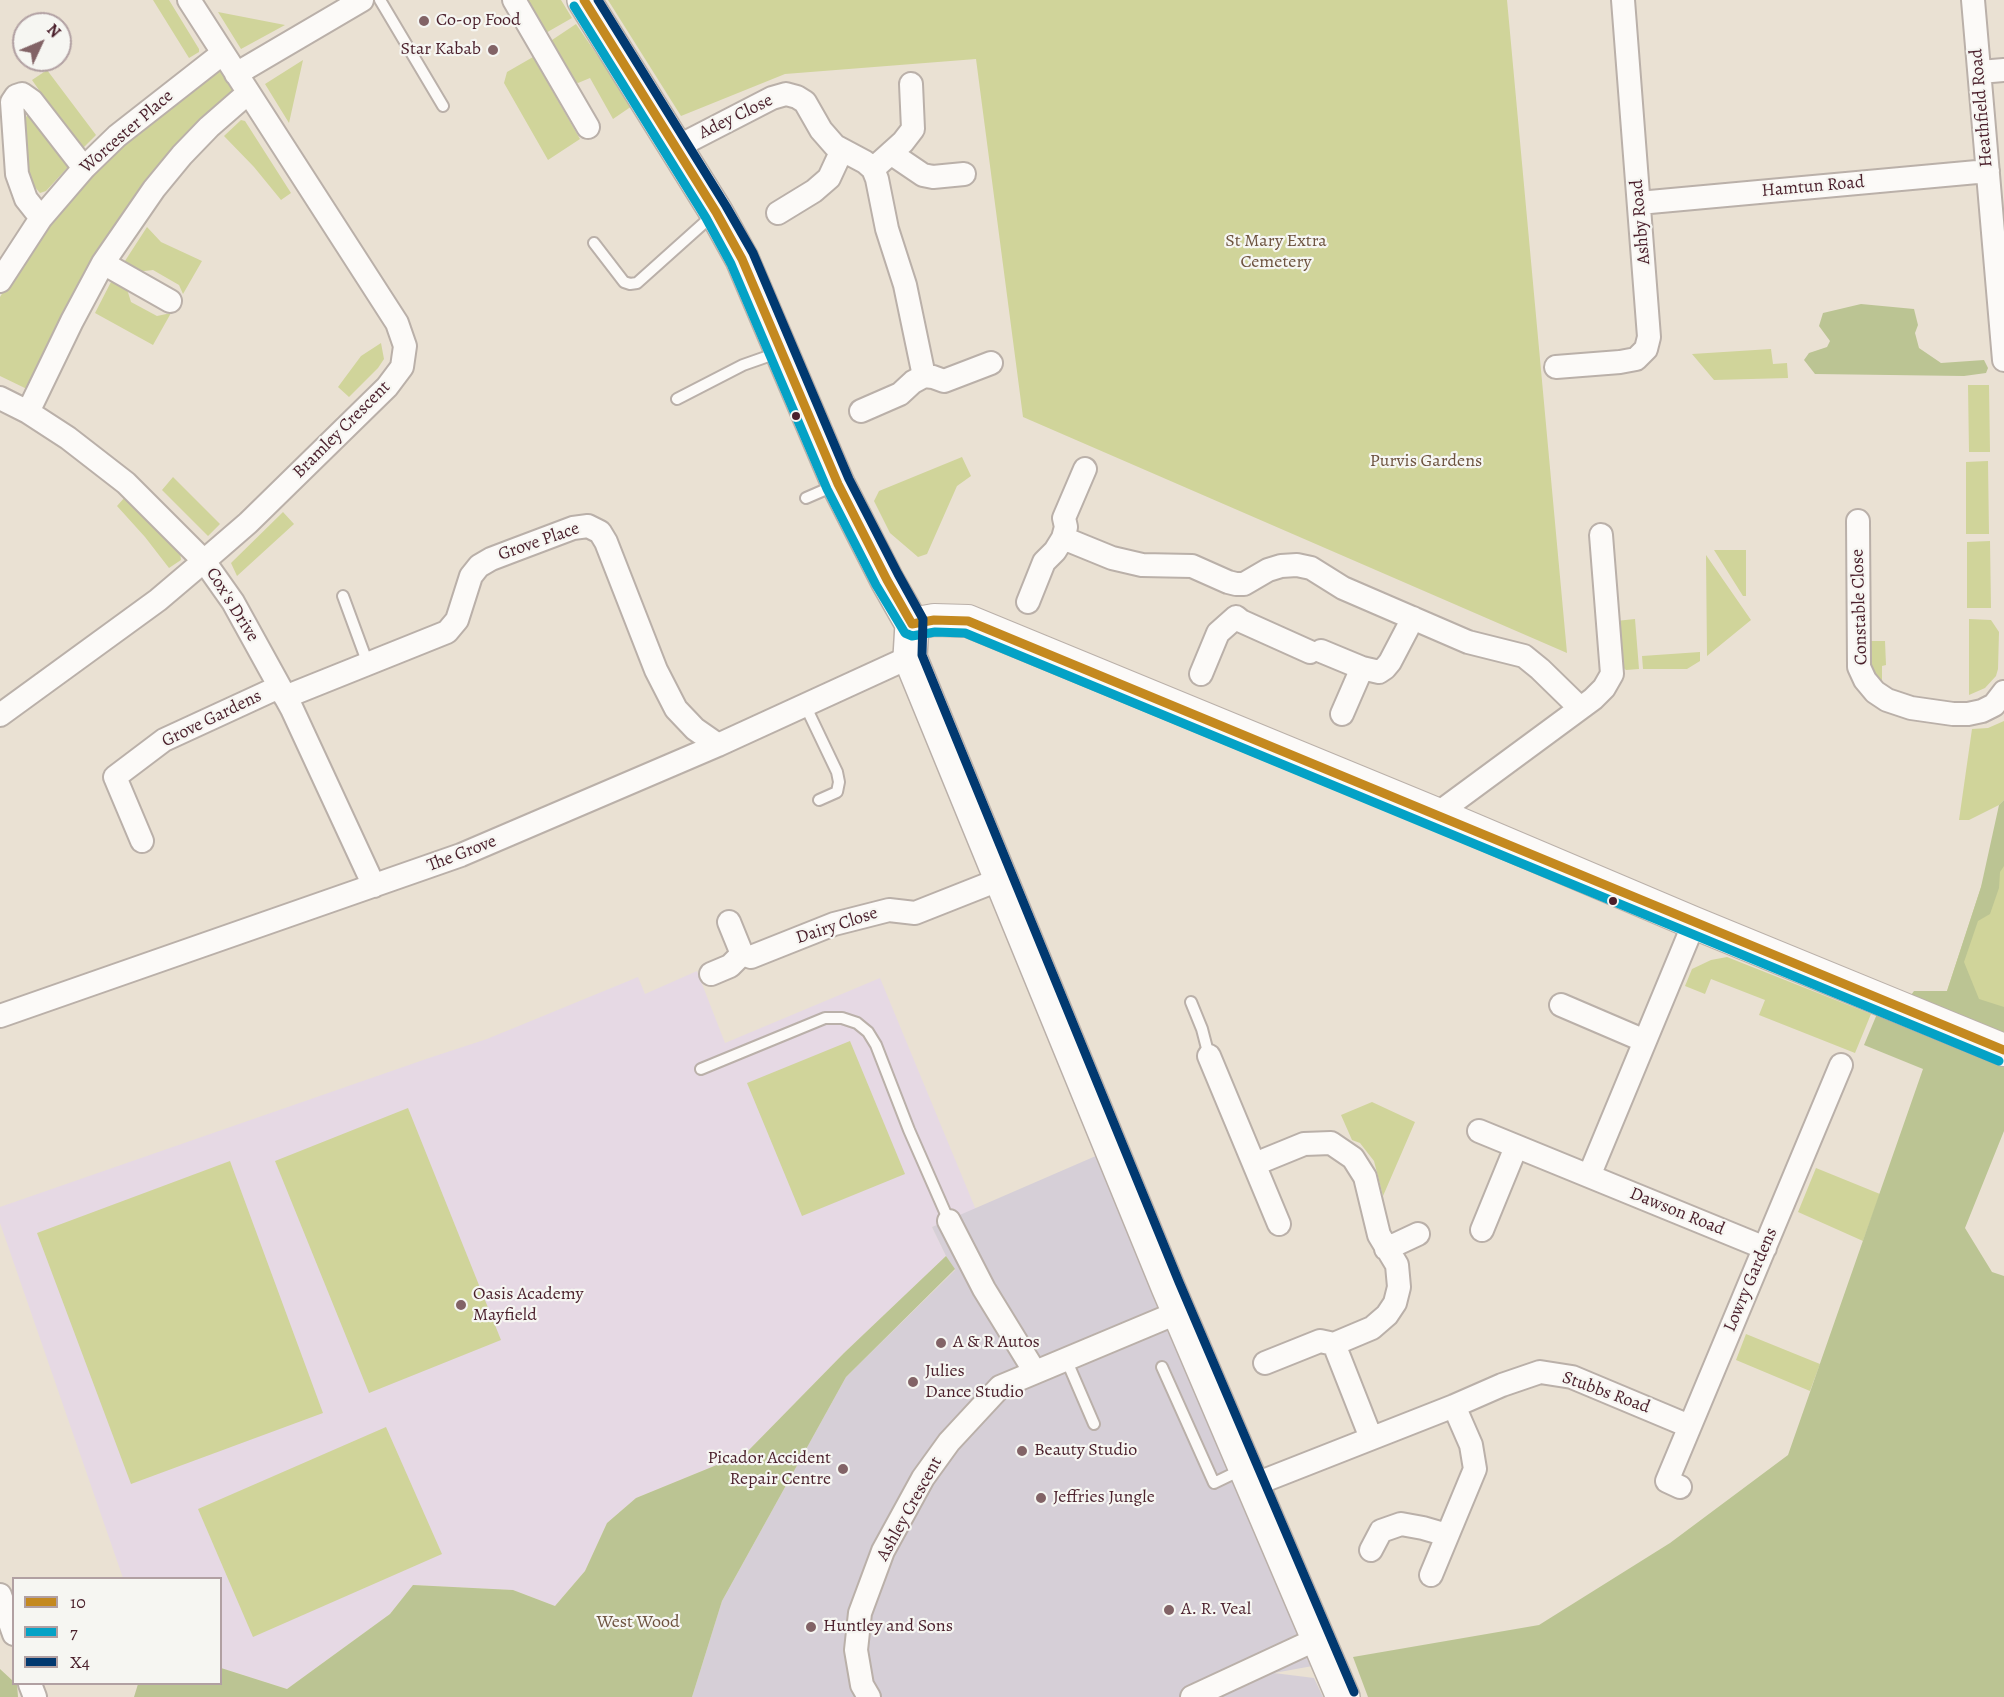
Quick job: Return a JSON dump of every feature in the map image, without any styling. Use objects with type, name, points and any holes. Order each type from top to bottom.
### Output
[{"type":"main road","points":[[584,0],[717,212],[742,259],[838,484],[912,624],[910,657],[1179,1312],[1343,1697]]},
{"type":"main road","points":[[912,624],[934,620],[968,621],[2004,1050]]},
{"type":"street","name":"Bramley Crescent","points":[[0,715],[158,600],[248,523],[387,387],[402,367],[405,346],[397,323],[189,0]]},
{"type":"street","points":[[236,74],[362,0]]},
{"type":"street","points":[[514,0],[588,127]]},
{"type":"street","name":"Ashby Road","points":[[1556,367],[1636,359],[1646,349],[1649,337],[1623,0]]},
{"type":"street","name":"Heathfield Road","points":[[1973,0],[1988,171],[1998,213],[2004,360]]},
{"type":"street","name":"Worcester Place","points":[[0,280],[41,218],[84,168],[117,136],[223,53]]},
{"type":"street","points":[[1980,72],[2004,70]]},
{"type":"street","points":[[911,84],[913,129],[897,148],[873,169],[886,229],[934,379]]},
{"type":"street","points":[[28,412],[103,263],[154,189],[209,127],[248,93]]},
{"type":"street","points":[[41,218],[26,199],[17,174],[12,102],[16,96],[22,94],[32,101],[84,168]]},
{"type":"street","name":"Adey Close","points":[[677,147],[772,98],[786,94],[805,102],[821,130],[835,146],[865,162],[873,169]]},
{"type":"street","points":[[897,148],[923,175],[933,177],[964,174]]},
{"type":"street","points":[[778,213],[814,191],[829,178],[842,150]]},
{"type":"street","name":"Hamtun Road","points":[[1639,203],[1988,171]]},
{"type":"street","points":[[103,263],[170,301]]},
{"type":"street","points":[[861,411],[900,394],[913,382],[934,379],[991,363]]},
{"type":"street","name":"Cox's Drive","points":[[0,398],[28,412],[68,438],[126,483],[204,561],[233,602],[282,692],[374,886]]},
{"type":"street","points":[[1028,603],[1044,562],[1055,551],[1085,469]]},
{"type":"street","name":"Constable Close","points":[[1858,521],[1859,667],[1865,680],[1875,692],[1887,700],[1911,708],[1968,714],[1994,705],[2004,692]]},
{"type":"street","name":"Grove Place","points":[[282,692],[368,664],[447,632],[457,620],[471,576],[479,566],[490,559],[573,528],[588,526],[600,532],[606,542],[656,670],[676,709],[695,729],[718,745]]},
{"type":"street","points":[[1064,528],[1112,558],[1142,565],[1192,566],[1236,584],[1244,584],[1268,570],[1281,566],[1304,567],[1320,573],[1343,588],[1468,642],[1524,656],[1581,708]]},
{"type":"street","points":[[1437,814],[1581,708],[1604,688],[1612,674],[1601,535]]},
{"type":"street","points":[[1236,584],[1236,616],[1241,621],[1315,651],[1379,672],[1385,668],[1413,618]]},
{"type":"street","points":[[1202,674],[1218,633],[1236,616]]},
{"type":"street","name":"The Grove","points":[[0,1016],[477,848],[718,745],[910,657]]},
{"type":"street","points":[[1342,714],[1362,668]]},
{"type":"street","name":"Grove Gardens","points":[[142,841],[115,777],[164,740],[282,692]]},
{"type":"street","name":"Dairy Close","points":[[711,974],[730,966],[742,954],[752,957],[834,924],[889,910],[915,913],[1001,879]]},
{"type":"street","points":[[729,922],[742,954]]},
{"type":"street","points":[[1589,1176],[1694,923]]},
{"type":"street","points":[[1561,1005],[1645,1041]]},
{"type":"street","points":[[1209,1056],[1279,1224]]},
{"type":"street","name":"Lowry Gardens","points":[[1680,1486],[1667,1481],[1841,1065]]},
{"type":"street","name":"Dawson Road","points":[[1479,1131],[1765,1248]]},
{"type":"street","points":[[1255,1164],[1304,1144],[1331,1143],[1353,1158],[1365,1177],[1379,1235],[1397,1265],[1399,1287],[1395,1303],[1387,1315],[1372,1328],[1334,1344],[1320,1341],[1266,1362]]},
{"type":"street","points":[[1482,1230],[1516,1147]]},
{"type":"street","points":[[949,1221],[984,1289],[1035,1372]]},
{"type":"street","points":[[1386,1249],[1418,1234]]},
{"type":"street","name":"Ashley Crescent","points":[[868,1697],[862,1684],[856,1650],[860,1613],[884,1551],[923,1478],[949,1442],[1000,1387],[1179,1312]]},
{"type":"street","points":[[1334,1344],[1371,1438]]},
{"type":"street","name":"Stubbs Road","points":[[1250,1476],[1371,1438],[1540,1372],[1572,1377],[1689,1426]]},
{"type":"street","points":[[1431,1575],[1475,1468],[1471,1445],[1454,1406]]},
{"type":"street","points":[[1371,1550],[1381,1531],[1401,1524],[1447,1535]]},
{"type":"street","points":[[0,1594],[12,1628]]},
{"type":"street","points":[[1192,1697],[1317,1639]]},
{"type":"lane","points":[[380,0],[443,106]]},
{"type":"lane","points":[[594,243],[624,282],[637,283],[717,212]]},
{"type":"lane","points":[[677,399],[743,364],[783,351]]},
{"type":"lane","points":[[806,498],[838,484]]},
{"type":"lane","points":[[343,596],[368,664]]},
{"type":"lane","points":[[806,705],[840,782],[837,792],[819,801]]},
{"type":"lane","points":[[1191,1002],[1202,1029],[1209,1056]]},
{"type":"lane","points":[[701,1069],[825,1018],[842,1018],[857,1023],[868,1032],[876,1045],[909,1130],[949,1221]]},
{"type":"lane","points":[[1066,1359],[1094,1424]]},
{"type":"lane","points":[[1162,1367],[1214,1483],[1250,1476]]},
{"type":"shaded area","name":"Oasis Academy Mayfield","points":[[697,971],[725,1043],[880,978],[976,1210],[932,1227],[946,1256],[844,1353],[746,1453],[636,1498],[607,1523],[585,1571],[555,1606],[513,1590],[413,1585],[390,1614],[287,1689],[222,1668],[222,1577],[123,1577],[0,1223],[0,1207],[487,1039],[638,977],[645,994]]},
{"type":"shaded area","points":[[1105,1152],[1329,1663],[1274,1673],[1314,1678],[1323,1697],[692,1697],[722,1601],[846,1377],[955,1270],[932,1227]]},
{"type":"green space","points":[[153,0],[169,0],[199,52],[189,58]]},
{"type":"green space","points":[[524,0],[561,0],[572,18],[544,34]]},
{"type":"green space","name":"St Mary Extra Cemetery","points":[[608,0],[1507,0],[1567,653],[1023,417],[976,59],[785,74],[681,116]]},
{"type":"green space","points":[[218,12],[285,25],[241,49]]},
{"type":"green space","points":[[576,24],[632,106],[613,119],[590,78],[578,83],[573,81],[549,42]]},
{"type":"green space","points":[[533,57],[580,139],[548,160],[504,83],[507,72]]},
{"type":"green space","points":[[303,60],[289,123],[265,84]]},
{"type":"green space","points":[[221,71],[231,81],[233,91],[228,101],[29,390],[0,376],[0,297],[27,253],[97,165],[210,73]]},
{"type":"green space","points":[[44,72],[49,72],[96,135],[83,148],[79,147],[32,80]]},
{"type":"green space","points":[[29,113],[69,166],[46,191],[40,193],[28,179],[21,124]]},
{"type":"green space","points":[[241,120],[245,121],[291,193],[281,200],[224,136]]},
{"type":"green space","points":[[147,227],[161,242],[202,261],[183,294],[179,285],[153,270],[136,272],[123,264]]},
{"type":"green space","points":[[112,280],[126,286],[131,302],[157,316],[171,313],[153,345],[95,313]]},
{"type":"green space","points":[[1861,304],[1914,309],[1918,325],[1915,333],[1919,348],[1941,363],[1984,360],[1988,368],[1986,373],[1964,376],[1815,374],[1804,360],[1809,353],[1827,347],[1830,341],[1819,326],[1823,313]]},
{"type":"green space","points":[[381,343],[384,359],[349,397],[338,387],[361,356]]},
{"type":"green space","points":[[1771,349],[1773,364],[1787,363],[1788,378],[1714,380],[1692,354]]},
{"type":"green space","points":[[1968,385],[1989,385],[1990,452],[1969,452]]},
{"type":"green space","points":[[962,457],[971,476],[957,486],[927,554],[918,557],[890,533],[874,501],[879,491]]},
{"type":"green space","points":[[1988,461],[1989,534],[1966,534],[1966,462]]},
{"type":"green space","points":[[173,477],[220,524],[208,536],[162,490]]},
{"type":"green space","points":[[125,497],[180,551],[181,560],[169,568],[117,506]]},
{"type":"green space","points":[[283,512],[294,524],[237,576],[231,563]]},
{"type":"green space","points":[[1990,541],[1991,608],[1967,608],[1967,542]]},
{"type":"green space","points":[[1714,550],[1746,550],[1746,596],[1743,596]]},
{"type":"green space","points":[[1706,555],[1751,620],[1707,656]]},
{"type":"green space","points":[[1635,619],[1639,669],[1626,670],[1621,666],[1616,621]]},
{"type":"green space","points":[[1969,619],[1991,620],[1999,632],[1996,676],[1985,688],[1969,695]]},
{"type":"green space","points":[[1868,641],[1885,641],[1886,665],[1882,666],[1882,685],[1870,668]]},
{"type":"green space","points":[[1700,652],[1700,661],[1687,669],[1643,669],[1642,656]]},
{"type":"green space","points":[[2004,721],[2004,800],[1999,805],[1969,820],[1959,820],[1972,729],[1988,728]]},
{"type":"green space","points":[[2004,800],[2004,866],[2000,872],[1999,888],[1990,914],[1978,921],[1964,962],[1979,999],[2004,1007],[2004,1131],[1965,1228],[1992,1272],[2004,1276],[2004,1697],[1368,1697],[1353,1657],[1539,1625],[1670,1543],[1788,1455],[1923,1069],[1864,1045],[1877,1014],[1893,1020],[1914,991],[1947,991],[1981,887],[1999,805]]},
{"type":"green space","points":[[2004,838],[2004,1026],[1947,991],[1989,863]]},
{"type":"green space","points":[[1727,957],[1871,1014],[1855,1053],[1759,1015],[1765,1000],[1711,979],[1705,994],[1685,986],[1692,969],[1711,960]]},
{"type":"green space","points":[[850,1041],[905,1174],[802,1216],[747,1083]]},
{"type":"green space","points":[[1372,1102],[1415,1122],[1383,1196],[1374,1161],[1360,1143],[1352,1140],[1341,1115]]},
{"type":"green space","points":[[408,1108],[501,1340],[369,1393],[275,1161]]},
{"type":"green space","points":[[230,1161],[323,1413],[131,1484],[37,1233]]},
{"type":"green space","points":[[1816,1168],[1880,1194],[1863,1241],[1798,1212]]},
{"type":"green space","name":"West Wood","points":[[946,1256],[955,1269],[846,1377],[722,1601],[692,1697],[134,1697],[138,1685],[222,1685],[222,1668],[287,1689],[390,1614],[413,1585],[513,1590],[555,1606],[585,1571],[607,1523],[636,1498],[746,1453],[844,1353]]},
{"type":"green space","points":[[1746,1334],[1820,1364],[1810,1391],[1736,1360]]},
{"type":"green space","points":[[386,1427],[442,1554],[253,1637],[198,1509]]},
{"type":"green space","points":[[0,1669],[12,1680],[12,1685],[17,1685],[18,1697],[0,1697]]},
{"type":"transit line","name":"10","points":[[584,0],[716,212],[742,259],[838,484],[912,624]]},
{"type":"transit line","name":"X4","points":[[598,0],[753,253],[849,479],[923,619],[922,655],[1179,1282],[1354,1692]]},
{"type":"transit line","name":"7","points":[[574,6],[706,218],[731,264],[827,489],[876,585],[905,633],[912,636],[935,632],[965,633],[1999,1061]]},
{"type":"transit line","name":"10","points":[[912,624],[934,620],[968,621],[2004,1050]]},
{"type":"place","name":"Co-op Food","points":[[424,21]]},
{"type":"place","name":"Star Kabab","points":[[493,50]]},
{"type":"place","name":"Oasis Academy Mayfield","points":[[461,1305]]},
{"type":"place","name":"A & R Autos","points":[[941,1343]]},
{"type":"place","name":"Julies Dance Studio","points":[[913,1382]]},
{"type":"place","name":"Beauty Studio","points":[[1022,1451]]},
{"type":"place","name":"Picador Accident Repair Centre","points":[[843,1469]]},
{"type":"place","name":"Jeffries Jungle","points":[[1041,1498]]},
{"type":"place","name":"A. R. Veal","points":[[1169,1610]]},
{"type":"place","name":"Huntley and Sons","points":[[811,1627]]},
{"type":"park label","name":"Purvis Gardens","points":[[1426,462]]}]
